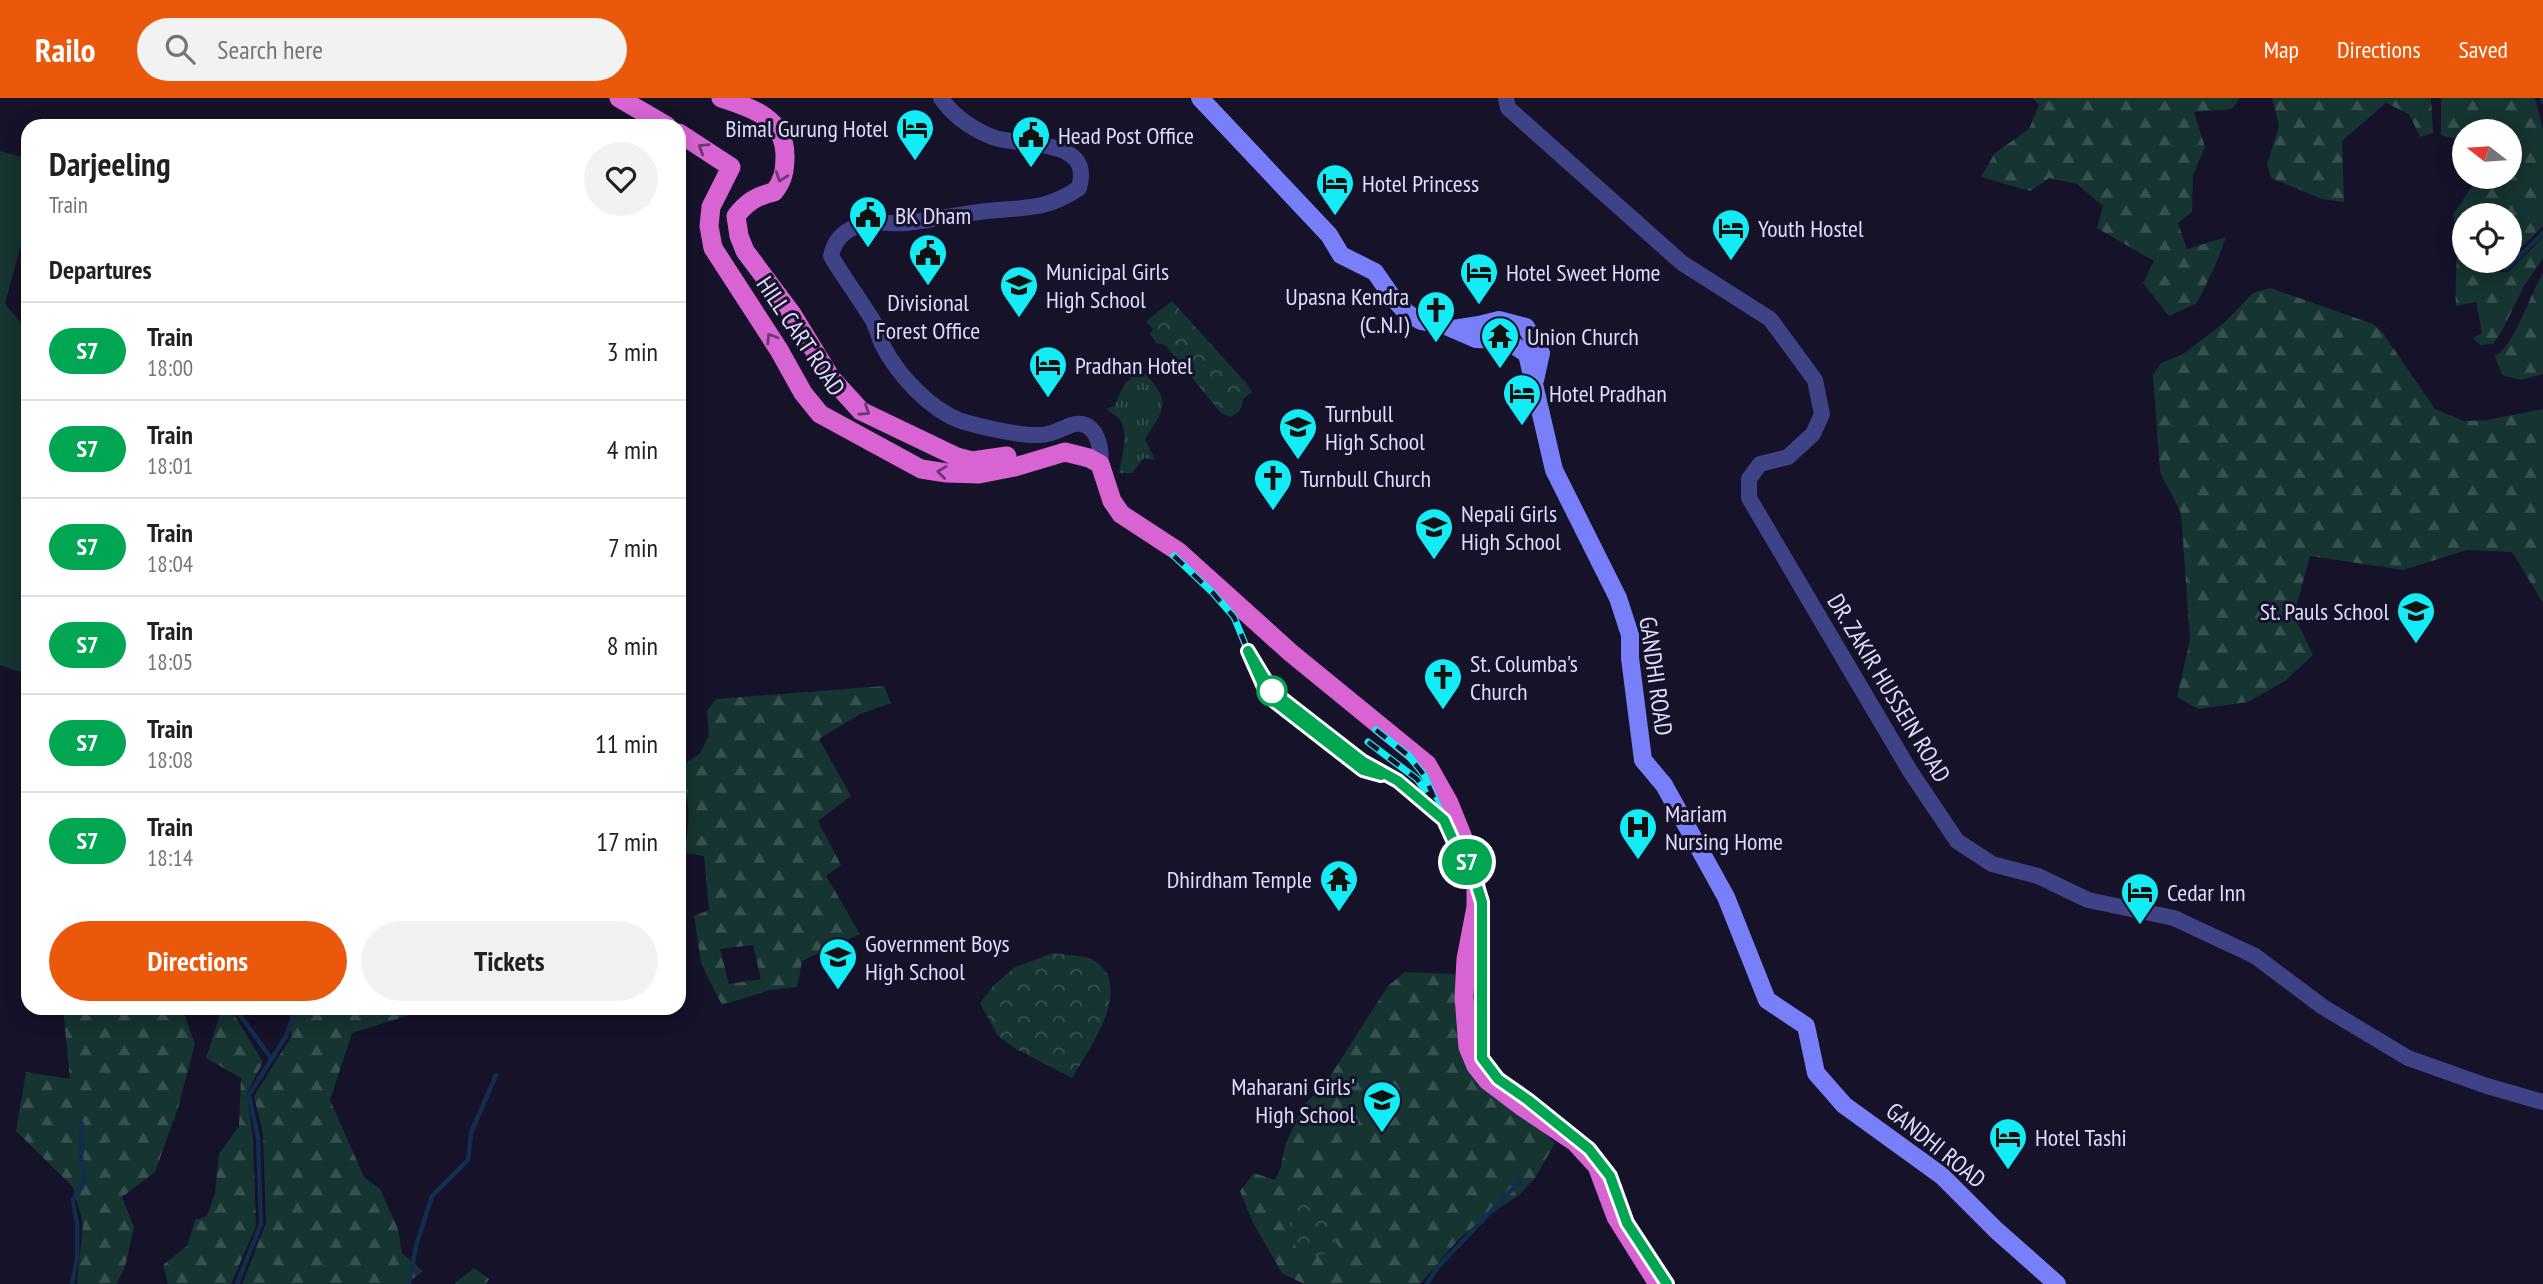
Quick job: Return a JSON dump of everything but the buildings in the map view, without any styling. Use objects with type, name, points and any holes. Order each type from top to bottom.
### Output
[{"type":"highway","points":[[619,98],[655,119]]},
{"type":"highway","points":[[721,98],[769,118],[785,143],[782,182],[774,192],[758,195],[744,205],[736,216],[745,251],[792,314],[831,378],[861,411],[957,457],[972,461],[1040,447],[1056,453],[1076,454],[1100,464],[1112,500],[1121,514],[1179,552],[1291,653],[1427,764],[1449,803],[1476,870],[1476,907],[1466,959],[1464,997],[1468,1047],[1476,1066],[1488,1081],[1575,1142],[1597,1166],[1616,1217],[1658,1284]]},
{"type":"highway","name":"HILL CART ROAD","points":[[686,138],[731,167],[711,207],[709,226],[713,248],[779,350],[803,393],[820,414],[921,469],[979,474],[1015,467],[1056,453]]},
{"type":"main road","name":"GANDHI ROAD","points":[[1200,98],[1329,235],[1341,255],[1375,272],[1407,313],[1422,321],[1449,327],[1476,340],[1506,340],[1527,355],[1554,470],[1618,598],[1630,635],[1630,658],[1643,760],[1664,785],[1726,897],[1766,1000],[1807,1026],[1816,1073],[1844,1105],[1942,1176],[1996,1230],[2057,1284]]},
{"type":"street","points":[[942,98],[963,122],[993,137],[1019,144],[1056,146],[1069,153],[1076,160],[1082,177],[1079,188],[1060,201],[1041,207],[986,211],[905,223],[860,225],[840,236],[834,244],[831,256],[874,322],[881,342],[899,374],[923,396],[958,420],[985,427],[1040,435],[1056,433],[1069,425],[1082,425],[1098,438],[1101,449],[1100,464]]},
{"type":"street","name":"DR. ZAKIR HUSSEIN ROAD","points":[[1506,98],[1508,108],[1682,263],[1770,319],[1815,380],[1822,414],[1813,434],[1788,457],[1760,464],[1749,479],[1749,498],[1910,771],[1956,841],[1992,864],[2038,876],[2088,900],[2174,918],[2255,956],[2323,1007],[2408,1058],[2487,1086],[2543,1102]]},
{"type":"green space","points":[[2032,98],[2240,98],[2232,109],[2194,112],[2205,147],[2193,175],[2192,212],[2178,223],[2187,249],[2226,237],[2197,303],[2169,316],[2143,283],[2154,261],[2097,228],[2103,206],[2077,184],[2049,178],[2030,191],[1981,177],[1995,153],[2029,129],[2039,105]]},
{"type":"green space","points":[[2272,98],[2431,98],[2433,133],[2420,137],[2409,114],[2386,103],[2342,141],[2344,202],[2322,199],[2271,178],[2267,165],[2279,126]]},
{"type":"green space","points":[[2441,98],[2535,98],[2543,129],[2543,226],[2522,247],[2522,203],[2461,203],[2470,189],[2522,189],[2522,119],[2452,119],[2452,138],[2441,135]]},
{"type":"green space","points":[[0,151],[21,157],[21,244],[5,304],[21,323],[21,671],[0,665]]},
{"type":"green space","points":[[2543,237],[2543,258],[2524,286],[2493,344],[2480,345],[2473,338],[2482,333],[2476,302],[2456,306],[2456,273],[2522,273],[2522,258]]},
{"type":"green space","points":[[2543,273],[2543,374],[2521,380],[2502,375],[2495,356],[2516,330]]},
{"type":"green space","points":[[2270,288],[2373,324],[2383,333],[2435,409],[2464,421],[2487,420],[2543,409],[2543,603],[2512,552],[2467,550],[2403,570],[2310,556],[2294,615],[2313,655],[2285,681],[2248,702],[2198,709],[2177,697],[2190,640],[2181,513],[2160,472],[2153,375],[2161,363],[2183,354],[2225,322],[2253,293]]},
{"type":"green space","points":[[1172,301],[1252,392],[1243,399],[1240,410],[1230,417],[1221,413],[1165,345],[1156,343],[1150,334],[1153,329],[1146,321]]},
{"type":"green space","points":[[1141,370],[1161,396],[1161,411],[1145,439],[1155,460],[1144,458],[1132,473],[1119,473],[1124,446],[1123,426],[1120,420],[1106,409],[1114,406],[1125,383]]},
{"type":"green space","points":[[884,686],[891,703],[860,714],[819,739],[851,796],[818,821],[841,865],[826,876],[860,934],[802,961],[797,987],[770,990],[722,1005],[701,963],[694,916],[709,910],[704,856],[686,853],[686,763],[700,753],[709,736],[707,711],[716,699]],"holes":[[[753,945],[761,979],[729,984],[720,949]]]},
{"type":"green space","points":[[1053,953],[1080,956],[1095,961],[1106,973],[1111,987],[1110,1003],[1097,1036],[1072,1078],[1016,1049],[998,1036],[980,1003],[993,986],[1015,967]]},
{"type":"green space","name":"Maharani Girls' High School","points":[[1405,972],[1455,974],[1455,1010],[1466,1059],[1555,1143],[1535,1178],[1519,1195],[1459,1239],[1420,1284],[1304,1284],[1282,1273],[1252,1221],[1240,1191],[1254,1173],[1275,1180],[1281,1167],[1285,1145],[1303,1106],[1327,1081],[1388,986]]},
{"type":"green space","points":[[64,1015],[185,1015],[195,1044],[178,1108],[155,1172],[122,1197],[134,1227],[126,1263],[117,1284],[77,1284],[83,1224],[73,1187],[16,1131],[26,1072],[70,1079]]},
{"type":"green space","points":[[220,1015],[234,1015],[263,1062],[247,1093],[253,1139],[256,1226],[231,1284],[168,1284],[163,1265],[187,1246],[195,1220],[207,1216],[215,1193],[219,1154],[239,1126],[241,1078],[206,1058]]},
{"type":"green space","points":[[290,1015],[408,1015],[352,1033],[330,1100],[364,1177],[380,1189],[398,1229],[402,1253],[423,1271],[406,1284],[242,1284],[266,1223],[263,1134],[254,1096],[291,1037]]},
{"type":"green space","points":[[1301,1196],[1314,1197],[1332,1219],[1336,1242],[1342,1253],[1350,1258],[1346,1263],[1330,1262],[1326,1254],[1314,1257],[1299,1251],[1292,1236],[1289,1207]]},
{"type":"green space","points":[[474,1268],[489,1279],[486,1284],[454,1284]]},
{"type":"waterway","points":[[2542,98],[2543,102]]},
{"type":"waterway","points":[[2522,253],[2543,233]]},
{"type":"waterway","points":[[240,1015],[271,1058]]},
{"type":"waterway","points":[[237,1284],[261,1224],[258,1138],[249,1095],[286,1036],[294,1015]]},
{"type":"waterway","points":[[409,1284],[416,1246],[432,1196],[468,1160],[471,1133],[496,1075]]},
{"type":"waterway","points":[[72,1284],[77,1259],[77,1224],[73,1200],[85,1179],[81,1158],[82,1124]]},
{"type":"waterway","points":[[1427,1284],[1437,1268],[1520,1181]]},
{"type":"railway","points":[[1174,556],[1234,617],[1248,651],[1272,691],[1362,761],[1398,781],[1444,820],[1472,870],[1481,902],[1482,1058],[1498,1079],[1589,1149],[1610,1176],[1627,1223],[1667,1284]]},
{"type":"railway","points":[[1376,730],[1409,756],[1424,775],[1441,813]]},
{"type":"railway","points":[[1368,742],[1417,779],[1436,806]]},
{"type":"train","name":"S7","points":[[1381,775],[1363,770],[1268,696],[1248,651],[1272,691],[1362,761],[1398,781],[1444,820],[1472,870],[1482,902],[1482,1058],[1498,1079],[1589,1149],[1610,1176],[1627,1223],[1667,1284]]},
{"type":"place","name":"Bimal Gurung Hotel","points":[[915,162]]},
{"type":"place","name":"Head Post Office","points":[[1031,169]]},
{"type":"place","name":"Hotel Princess","points":[[1335,217]]},
{"type":"place","name":"BK Dham","points":[[868,249]]},
{"type":"place","name":"Youth Hostel","points":[[1731,262]]},
{"type":"place","name":"Divisional Forest Office","points":[[928,287]]},
{"type":"place","name":"Hotel Sweet Home","points":[[1479,306]]},
{"type":"place","name":"Municipal Girls High School","points":[[1019,319]]},
{"type":"place","name":"Upasna Kendra (C.N.I)","points":[[1436,344]]},
{"type":"place","name":"Union Church","points":[[1500,370]]},
{"type":"place","name":"Pradhan Hotel","points":[[1048,399]]},
{"type":"place","name":"Hotel Pradhan","points":[[1522,427]]},
{"type":"place","name":"Turnbull High School","points":[[1298,461]]},
{"type":"place","name":"Turnbull Church","points":[[1273,512]]},
{"type":"place","name":"Nepali Girls High School","points":[[1434,561]]},
{"type":"place","name":"St. Pauls School","points":[[2416,645]]},
{"type":"place","name":"St. Columba's Church","points":[[1443,711]]},
{"type":"place","name":"Mariam Nursing Home","points":[[1638,861]]},
{"type":"place","name":"Dhirdham Temple","points":[[1339,913]]},
{"type":"place","name":"Cedar Inn","points":[[2140,926]]},
{"type":"place","name":"Government Boys High School","points":[[838,991]]},
{"type":"place","name":"Maharani Girls' High School","points":[[1382,1134]]},
{"type":"place","name":"Hotel Tashi","points":[[2008,1171]]}]
